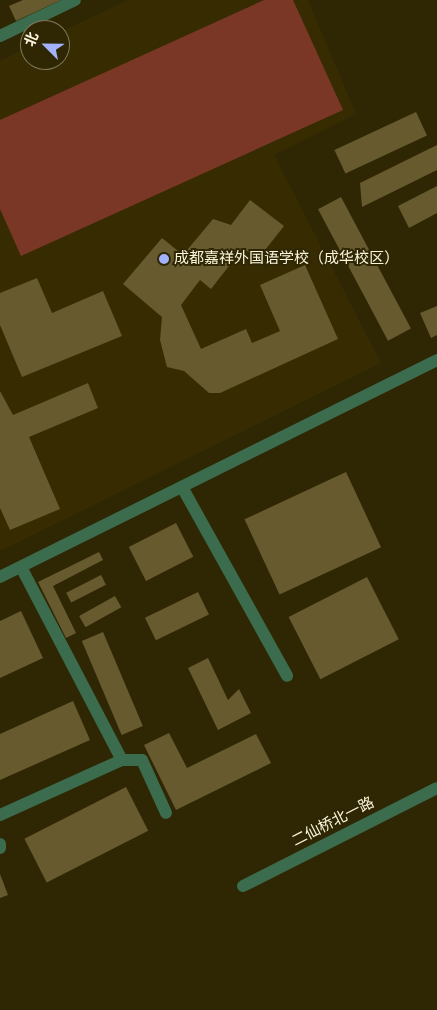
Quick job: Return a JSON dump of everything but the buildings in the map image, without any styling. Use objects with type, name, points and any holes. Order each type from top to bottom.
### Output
[{"type":"street","points":[[0,36],[75,0]]},
{"type":"street","points":[[0,578],[437,360]]},
{"type":"street","points":[[182,487],[287,676]]},
{"type":"street","points":[[21,567],[122,760]]},
{"type":"street","points":[[0,815],[122,760],[142,760],[166,813]]},
{"type":"street","name":"二仙桥北一路","points":[[243,886],[437,788]]},
{"type":"shaded area","name":"成都嘉祥外国语学校（成华校区）","points":[[128,0],[308,0],[356,114],[274,155],[381,363],[0,551],[0,61],[20,51],[20,70],[70,70],[70,27]]},
{"type":"shaded area","points":[[264,0],[293,0],[343,110],[21,256],[0,209],[0,120]]},
{"type":"place","name":"成都嘉祥外国语学校（成华校区）","points":[[164,259]]}]
